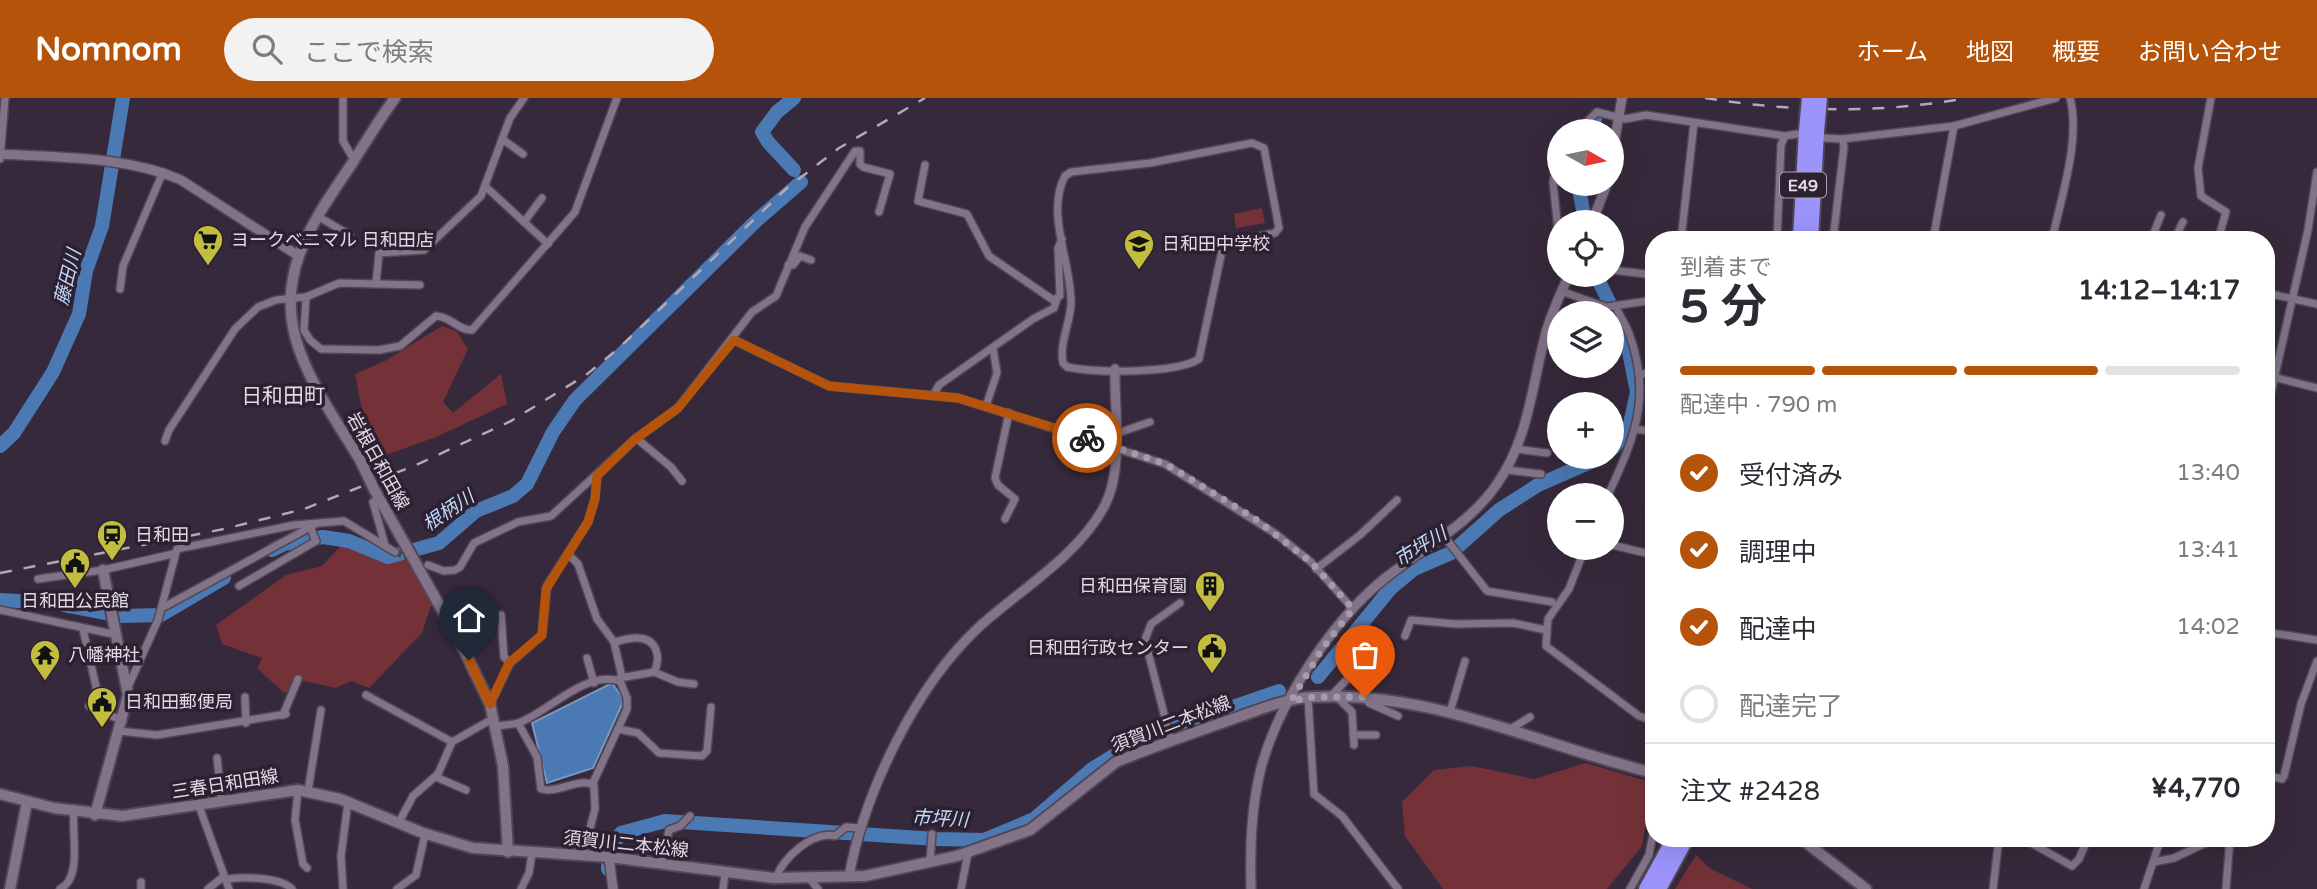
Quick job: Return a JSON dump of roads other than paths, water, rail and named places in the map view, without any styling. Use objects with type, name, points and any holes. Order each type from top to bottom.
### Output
[{"type":"highway","name":"E49","points":[[1809,98],[1811,231]]},
{"type":"highway","name":"E49","points":[[1801,231],[1811,134],[1820,98]]},
{"type":"highway","points":[[1646,889],[1669,847]]},
{"type":"highway","points":[[1659,889],[1682,847]]},
{"type":"main road","name":"岩根日和田線","points":[[395,98],[317,216],[297,255],[290,299],[299,350],[320,393],[460,642],[490,704],[503,766],[508,852]]},
{"type":"main road","points":[[95,815],[121,726],[128,687],[103,570]]},
{"type":"main road","name":"須賀川二本松線","points":[[508,852],[609,857],[776,878],[865,876],[968,853],[1030,830],[1101,772],[1171,741],[1308,697],[1365,697],[1450,712],[1604,761],[1645,771]]},
{"type":"main road","name":"三春日和田線","points":[[27,802],[95,815],[140,815],[303,790],[348,802],[425,834],[473,848],[508,852]]},
{"type":"main road","points":[[0,794],[27,802],[10,889]]},
{"type":"main road","points":[[1812,847],[1866,889]]},
{"type":"street","points":[[0,159],[5,98]]},
{"type":"street","points":[[344,98],[343,141],[354,160]]},
{"type":"street","points":[[376,284],[379,253],[424,250],[481,196],[510,118],[524,98]]},
{"type":"street","points":[[306,297],[304,330],[317,347],[349,350],[393,348],[408,342],[436,316],[445,317],[466,330],[472,330],[548,244],[578,205],[617,98]]},
{"type":"street","points":[[1618,119],[1622,98]]},
{"type":"street","points":[[1590,119],[1597,112],[1632,119],[1646,115],[1785,136],[1811,134],[1842,139],[1954,126],[2056,98]]},
{"type":"street","points":[[2054,231],[2072,141],[2073,110],[2070,98]]},
{"type":"street","points":[[2211,98],[2197,181],[2201,196],[2226,212],[2221,231]]},
{"type":"street","points":[[1682,231],[1694,123]]},
{"type":"street","points":[[1935,231],[1954,126]]},
{"type":"street","points":[[1777,231],[1782,145],[1785,136]]},
{"type":"street","points":[[502,139],[523,154]]},
{"type":"street","points":[[1834,231],[1842,139]]},
{"type":"street","points":[[1252,143],[1264,148],[1279,228],[1275,233],[1228,242],[1223,246],[1199,359],[1189,364],[1146,372],[1072,368],[1063,363],[1062,352],[1071,304],[1063,239],[1058,209],[1061,185],[1067,173],[1150,163],[1252,143]]},
{"type":"street","points":[[428,565],[444,571],[457,569],[474,543],[518,523],[545,520],[597,476],[636,438],[678,408],[734,340],[752,312],[776,296],[805,227],[855,151],[860,151],[860,164],[863,167],[890,174],[891,179],[879,212]]},
{"type":"street","points":[[0,154],[130,165],[163,172],[181,180],[297,255]]},
{"type":"street","points":[[925,165],[918,201],[967,214],[990,257],[1039,293],[1057,299]]},
{"type":"street","points":[[120,289],[123,266],[163,172]]},
{"type":"street","points":[[2275,369],[2293,300],[2317,173]]},
{"type":"street","points":[[486,187],[548,244]]},
{"type":"street","points":[[524,222],[542,198]]},
{"type":"street","points":[[2155,231],[2161,215]]},
{"type":"street","points":[[317,216],[351,235]]},
{"type":"street","points":[[2178,231],[2183,222]]},
{"type":"street","points":[[934,394],[939,385],[1054,308],[1060,294],[1058,248],[1063,239]]},
{"type":"street","points":[[788,265],[793,265],[800,256],[811,260]]},
{"type":"street","points":[[1624,271],[1645,274]]},
{"type":"street","points":[[165,442],[176,417],[249,313],[269,301],[306,297],[339,283],[420,285]]},
{"type":"street","points":[[1251,889],[1251,824],[1257,787],[1275,729],[1322,649],[1353,609],[1386,578],[1478,507],[1507,470],[1527,421],[1547,329],[1563,287]]},
{"type":"street","points":[[1561,291],[1589,301]]},
{"type":"street","points":[[2275,295],[2317,304]]},
{"type":"street","points":[[1624,306],[1645,302]]},
{"type":"street","points":[[1613,483],[1635,429],[1642,391],[1630,337],[1624,324]]},
{"type":"street","points":[[734,340],[829,386],[860,391],[934,394],[986,406],[1143,454],[1182,472],[1276,534],[1316,569],[1353,609]]},
{"type":"street","points":[[986,406],[997,373],[993,348]]},
{"type":"street","points":[[849,876],[859,828],[906,727],[949,659],[978,628],[1069,550],[1091,526],[1105,505],[1112,485],[1115,447],[1115,369]]},
{"type":"street","points":[[1639,374],[1645,373]]},
{"type":"street","points":[[2275,378],[2317,388]]},
{"type":"street","points":[[1005,519],[1015,499],[998,485],[995,478],[1009,413]]},
{"type":"street","points":[[1115,433],[1150,422]]},
{"type":"street","points":[[1635,429],[1645,431]]},
{"type":"street","points":[[636,438],[671,467],[682,481]]},
{"type":"street","points":[[1517,449],[1547,453]]},
{"type":"street","points":[[1507,470],[1541,474]]},
{"type":"street","points":[[490,704],[509,663],[542,635],[546,589],[593,508],[597,476]]},
{"type":"street","points":[[377,494],[373,502],[385,546]]},
{"type":"street","points":[[1316,569],[1360,535],[1397,500]]},
{"type":"street","points":[[128,687],[162,608],[173,554],[177,549],[344,521],[395,552]]},
{"type":"street","points":[[239,586],[261,569],[316,541],[313,527]]},
{"type":"street","points":[[162,608],[313,527]]},
{"type":"street","points":[[1443,535],[1487,591],[1552,602]]},
{"type":"street","points":[[1624,548],[1645,553]]},
{"type":"street","points":[[38,579],[103,570],[173,554]]},
{"type":"street","points":[[568,554],[578,565],[597,619],[614,642],[620,679],[627,698],[627,709],[593,783],[595,809],[583,856]]},
{"type":"street","points":[[254,557],[261,569]]},
{"type":"street","points":[[1580,560],[1569,589],[1548,619],[1548,648],[1645,718]]},
{"type":"street","points":[[1171,741],[1145,640],[1151,624],[1180,603]]},
{"type":"street","points":[[0,610],[117,635]]},
{"type":"street","points":[[501,615],[503,652],[509,663]]},
{"type":"street","points":[[1405,636],[1410,620],[1456,624],[1513,623],[1546,631]]},
{"type":"street","points":[[83,629],[97,691],[89,706],[121,726],[157,735],[285,715],[298,679]]},
{"type":"street","points":[[2275,633],[2317,640]]},
{"type":"street","points":[[614,642],[634,637],[651,641],[657,652],[654,672]]},
{"type":"street","points":[[587,658],[594,683]]},
{"type":"street","points":[[1450,712],[1465,661]]},
{"type":"street","points":[[2275,777],[2282,779],[2284,776],[2301,704],[2317,661]]},
{"type":"street","points":[[1354,745],[1352,712],[1334,697],[1355,671]]},
{"type":"street","points":[[398,824],[413,796],[436,777],[452,742],[495,722],[519,723],[568,693],[610,679],[654,672],[678,682],[694,684]]},
{"type":"street","points":[[366,695],[452,742]]},
{"type":"street","points":[[246,697],[246,723]]},
{"type":"street","points":[[1308,697],[1314,794],[1318,800],[1342,816],[1398,889]]},
{"type":"street","points":[[1365,697],[1368,704],[1398,716]]},
{"type":"street","points":[[618,729],[638,733],[659,753],[702,756],[707,751],[711,707]]},
{"type":"street","points":[[307,868],[303,864],[297,835],[303,790],[321,710]]},
{"type":"street","points":[[1508,730],[1530,718]]},
{"type":"street","points":[[519,723],[537,757],[541,789],[593,783]]},
{"type":"street","points":[[1353,734],[1376,735]]},
{"type":"street","points":[[217,758],[222,802]]},
{"type":"street","points":[[436,777],[466,790]]},
{"type":"street","points":[[343,889],[341,856],[348,802]]},
{"type":"street","points":[[199,806],[229,889]]},
{"type":"street","points":[[60,889],[67,884],[72,872],[74,811]]},
{"type":"street","points":[[662,864],[669,830],[680,826],[690,816]]},
{"type":"street","points":[[776,878],[803,844],[825,835],[835,836],[846,827],[859,828]]},
{"type":"street","points":[[397,889],[416,875],[425,834]]},
{"type":"street","points":[[930,862],[932,834]]},
{"type":"street","points":[[1630,889],[1649,855],[1650,847]]},
{"type":"street","points":[[1993,889],[1998,847]]},
{"type":"street","points":[[2038,847],[2072,866],[2079,859],[2084,847]]},
{"type":"street","points":[[2144,889],[2158,847]]},
{"type":"street","points":[[2154,862],[2174,858],[2197,847]]},
{"type":"street","points":[[2226,889],[2229,847]]},
{"type":"street","points":[[521,889],[529,873],[531,853]]},
{"type":"street","points":[[961,889],[968,853]]},
{"type":"street","points":[[609,857],[611,888]]},
{"type":"street","points":[[723,889],[725,873]]},
{"type":"street","points":[[208,889],[224,878],[245,876],[286,884],[292,889]]},
{"type":"street","points":[[809,878],[818,889]]},
{"type":"water","points":[[612,683],[624,700],[593,768],[547,783],[532,723]]},
{"type":"waterway","name":"藤田川","points":[[0,446],[14,433],[53,372],[79,314],[86,271],[102,226],[123,98]]},
{"type":"waterway","name":"根柄川","points":[[794,98],[777,112],[762,132],[794,170]]},
{"type":"waterway","name":"根柄川","points":[[272,550],[284,544],[323,537],[349,541],[388,557],[439,543],[476,511],[513,496],[527,484],[553,432],[575,400],[757,220],[801,182]]},
{"type":"waterway","name":"市坪川","points":[[1580,196],[1583,210]]},
{"type":"waterway","name":"市坪川","points":[[1602,287],[1626,337],[1637,392],[1628,433],[1624,437]]},
{"type":"waterway","name":"市坪川","points":[[1318,677],[1391,588],[1414,569],[1451,553],[1499,510],[1538,485],[1575,469]]},
{"type":"waterway","name":"根柄川","points":[[0,600],[53,603],[120,616],[161,615],[224,578]]},
{"type":"waterway","name":"市坪川","points":[[608,869],[609,850],[621,833],[665,821],[984,840],[1034,819],[1092,769],[1157,729],[1192,721],[1279,691]]},
{"type":"tunnel","points":[[395,552],[428,565]]},
{"type":"railway","points":[[0,573],[224,529],[304,509],[416,465],[511,421],[586,375],[619,348],[787,188],[839,148],[925,98]]},
{"type":"railway","points":[[1705,98],[1771,106],[1836,109],[1901,107],[1967,98]]},
{"type":"place","name":"ヨークベニマル 日和田店","points":[[208,267]]},
{"type":"place","name":"日和田中学校","points":[[1139,271]]},
{"type":"place","name":"日和田","points":[[112,562]]},
{"type":"place","name":"日和田公民館","points":[[75,590]]},
{"type":"place","name":"日和田保育園","points":[[1210,613]]},
{"type":"place","name":"日和田行政センター","points":[[1212,675]]},
{"type":"place","name":"八幡神社","points":[[45,682]]},
{"type":"place","name":"日和田郵便局","points":[[102,729]]},
{"type":"district","name":"日和田町","points":[[283,396]]}]
